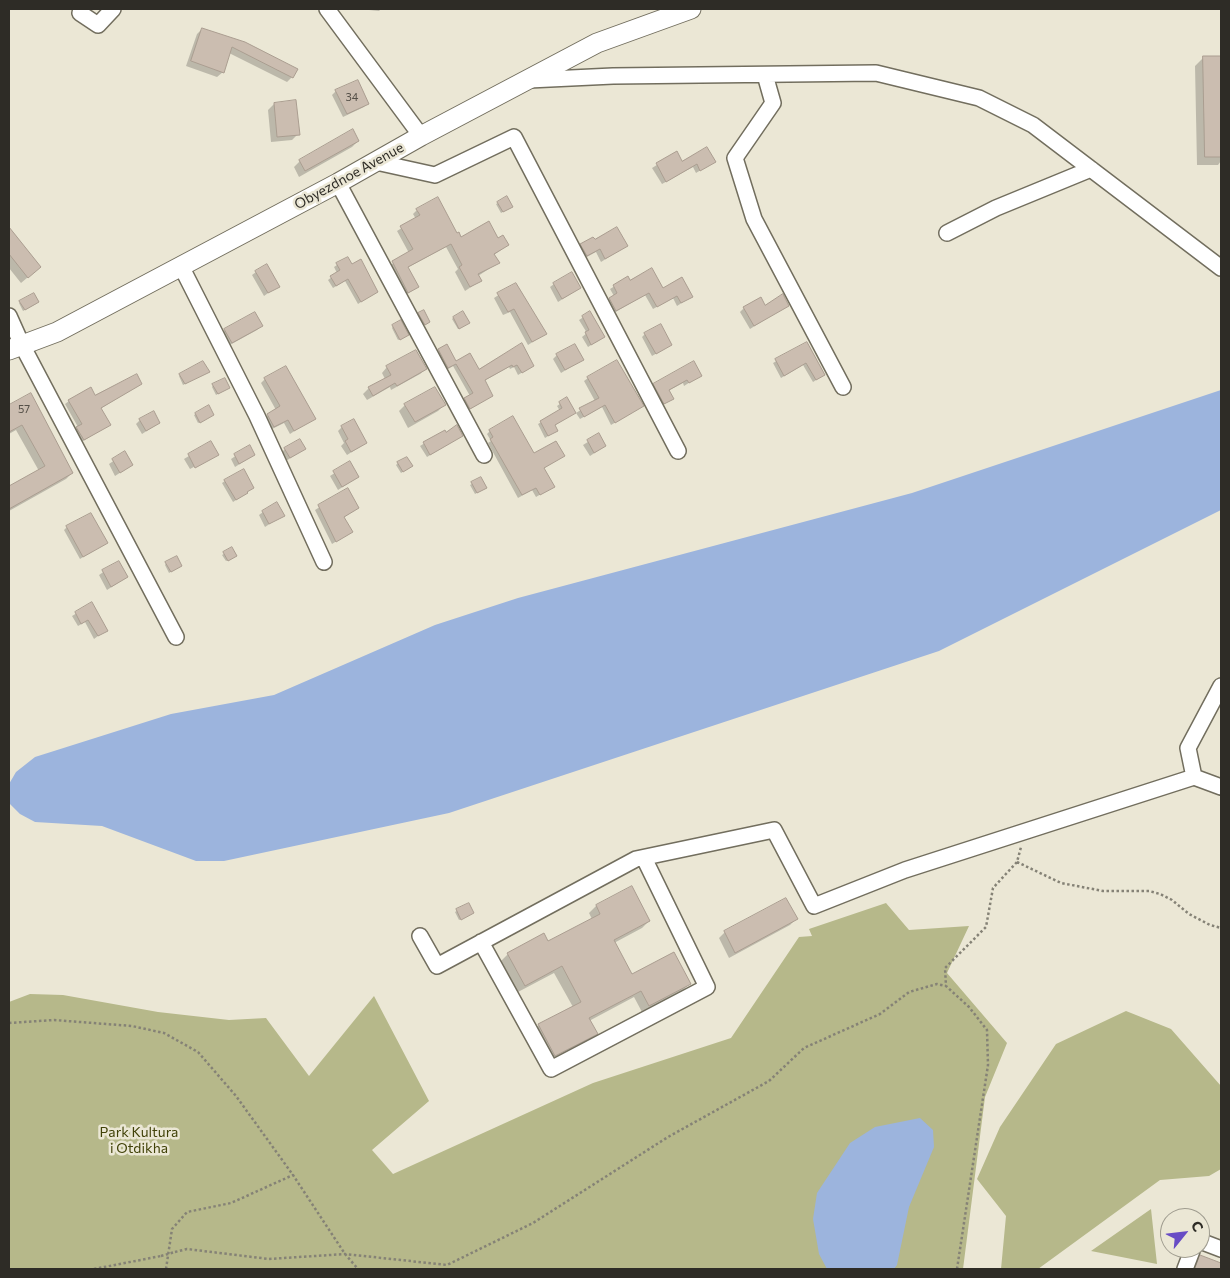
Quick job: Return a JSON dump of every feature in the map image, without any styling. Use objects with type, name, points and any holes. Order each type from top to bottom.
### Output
[{"type":"main road","name":"Obyezdnoe Avenue","points":[[16,347],[57,332],[597,43],[691,9]]},
{"type":"street","points":[[80,13],[98,25],[113,9]]},
{"type":"street","points":[[327,9],[421,136]]},
{"type":"street","points":[[527,80],[613,76],[876,73],[979,98],[1033,125],[1221,268]]},
{"type":"street","points":[[765,75],[773,103],[736,158],[754,219],[843,387]]},
{"type":"street","points":[[376,162],[435,175],[514,137],[678,451]]},
{"type":"street","points":[[947,233],[996,208],[1091,169]]},
{"type":"street","points":[[338,183],[484,454]]},
{"type":"street","points":[[181,266],[257,416],[324,562]]},
{"type":"street","points":[[9,316],[16,347],[176,637]]},
{"type":"street","points":[[1194,777],[1188,748],[1221,686]]},
{"type":"street","points":[[420,936],[437,966],[636,859],[774,830],[814,906],[905,870],[1194,777],[1221,787]]},
{"type":"street","points":[[481,942],[552,1069],[707,987],[644,858]]},
{"type":"path","points":[[946,986],[945,968],[986,927],[993,888],[1017,862],[1026,831]]},
{"type":"path","points":[[1017,862],[1061,883],[1103,891],[1149,891],[1160,894],[1172,900],[1189,914],[1210,925],[1221,928]]},
{"type":"path","points":[[94,1269],[187,1249],[269,1259],[345,1254],[447,1265],[533,1224],[668,1137],[769,1081],[804,1048],[880,1014],[909,992],[937,984],[946,986],[969,1007],[987,1030],[988,1065],[958,1269]]},
{"type":"path","points":[[9,1023],[54,1020],[132,1026],[164,1033],[198,1052],[236,1096],[293,1175],[345,1254],[358,1269]]},
{"type":"path","points":[[166,1269],[172,1229],[187,1212],[231,1203],[293,1175]]},
{"type":"green space","name":"Park Kultura i Otdikha","points":[[886,903],[909,930],[969,926],[947,973],[1007,1043],[985,1097],[963,1269],[9,1269],[9,1002],[30,994],[63,995],[158,1012],[229,1020],[266,1018],[309,1076],[374,996],[429,1101],[372,1150],[393,1174],[593,1083],[731,1038],[799,937],[812,936],[809,929]]},
{"type":"green space","points":[[1126,1011],[1171,1029],[1221,1086],[1221,1169],[1209,1176],[1160,1180],[1038,1269],[1001,1269],[1006,1216],[977,1179],[1000,1127],[1056,1044]]},
{"type":"green space","points":[[1151,1209],[1157,1264],[1091,1251]]},
{"type":"water","points":[[1221,390],[1221,510],[939,651],[449,813],[224,861],[196,861],[102,826],[35,822],[20,814],[9,803],[9,784],[16,772],[35,757],[171,714],[274,695],[435,625],[518,598],[912,493]]},
{"type":"water","points":[[920,1118],[933,1130],[934,1147],[909,1207],[897,1265],[894,1269],[827,1269],[819,1254],[813,1219],[817,1193],[850,1143],[875,1127]]},
{"type":"building","points":[[202,28],[245,42],[298,69],[293,78],[232,47],[224,73],[191,61]]},
{"type":"building","points":[[1203,56],[1221,56],[1221,157],[1205,157]]},
{"type":"building","points":[[358,80],[369,104],[347,114],[335,90]]},
{"type":"building","points":[[296,100],[300,135],[277,137],[274,103]]},
{"type":"building","points":[[353,129],[359,141],[305,171],[299,160]]},
{"type":"building","points":[[707,147],[716,162],[700,171],[697,164],[666,182],[656,163],[677,151],[682,161]]},
{"type":"building","points":[[507,196],[513,207],[503,212],[497,202]]},
{"type":"building","points":[[438,197],[461,237],[489,221],[498,238],[503,235],[509,245],[494,254],[500,263],[478,274],[482,281],[470,287],[459,267],[462,265],[451,244],[408,267],[419,287],[408,293],[392,261],[413,249],[400,226],[420,215],[416,209]]},
{"type":"building","points":[[9,227],[41,267],[28,278],[9,254]]},
{"type":"building","points":[[617,227],[628,246],[605,259],[600,249],[587,256],[580,244],[593,237],[595,239]]},
{"type":"building","points":[[348,257],[352,264],[361,259],[378,292],[361,302],[348,279],[336,286],[330,276],[340,270],[336,263]]},
{"type":"building","points":[[267,264],[280,287],[268,293],[255,271]]},
{"type":"building","points":[[652,268],[663,288],[682,277],[693,297],[681,303],[677,296],[657,307],[649,293],[616,311],[609,298],[617,293],[613,285],[628,276],[630,280]]},
{"type":"building","points":[[572,272],[581,288],[562,299],[553,283]]},
{"type":"building","points":[[516,283],[547,334],[532,342],[514,309],[508,312],[497,293]]},
{"type":"building","points":[[34,293],[39,302],[25,310],[19,301]]},
{"type":"building","points":[[783,294],[789,306],[754,326],[743,307],[761,297],[765,305]]},
{"type":"building","points":[[424,310],[430,322],[425,325],[418,313]]},
{"type":"building","points":[[463,311],[470,323],[459,329],[453,317]]},
{"type":"building","points":[[590,311],[605,337],[591,345],[585,332],[589,330],[582,316]]},
{"type":"building","points":[[255,312],[263,326],[232,343],[224,329]]},
{"type":"building","points":[[401,320],[409,335],[400,340],[392,325]]},
{"type":"building","points":[[661,324],[672,345],[656,354],[644,333]]},
{"type":"building","points":[[807,342],[825,375],[816,380],[806,363],[784,376],[775,359]]},
{"type":"building","points":[[522,343],[534,366],[522,373],[517,365],[513,367],[512,365],[485,380],[493,396],[470,409],[464,398],[473,393],[456,364],[448,368],[438,349],[447,344],[456,361],[470,353],[479,369]]},
{"type":"building","points":[[575,344],[584,360],[565,370],[556,354]]},
{"type":"building","points":[[416,350],[427,369],[397,386],[395,383],[373,396],[368,387],[391,375],[386,366]]},
{"type":"building","points":[[617,360],[644,406],[615,423],[605,405],[584,417],[579,408],[599,398],[587,377]]},
{"type":"building","points":[[203,361],[210,372],[185,384],[179,374]]},
{"type":"building","points":[[694,361],[702,376],[689,383],[687,380],[669,390],[674,399],[664,404],[653,384]]},
{"type":"building","points":[[286,366],[316,419],[294,431],[288,420],[274,427],[267,414],[280,406],[264,378]]},
{"type":"building","points":[[137,374],[142,384],[101,408],[111,425],[84,440],[76,427],[82,424],[68,400],[91,387],[95,395]]},
{"type":"building","points":[[225,378],[230,388],[218,394],[212,384]]},
{"type":"building","points":[[435,387],[446,405],[415,422],[404,404]]},
{"type":"building","points":[[31,393],[73,473],[9,509],[9,486],[45,466],[22,425],[9,432],[9,405]]},
{"type":"building","points":[[567,397],[576,413],[555,425],[558,431],[548,436],[540,421],[562,408],[559,402]]},
{"type":"building","points":[[209,405],[214,415],[200,423],[195,413]]},
{"type":"building","points":[[154,411],[160,423],[146,431],[139,419]]},
{"type":"building","points":[[513,416],[534,453],[556,441],[565,456],[544,468],[555,487],[540,495],[536,488],[522,495],[490,439],[493,437],[489,430]]},
{"type":"building","points":[[354,419],[367,443],[351,452],[345,441],[348,439],[341,426]]},
{"type":"building","points":[[457,425],[463,436],[430,455],[423,442]]},
{"type":"building","points":[[599,433],[606,446],[594,453],[587,440]]},
{"type":"building","points":[[300,439],[306,449],[290,458],[284,448]]},
{"type":"building","points":[[211,441],[219,455],[195,468],[188,454]]},
{"type":"building","points":[[250,445],[255,455],[239,464],[234,454]]},
{"type":"building","points":[[125,451],[133,465],[120,473],[112,459]]},
{"type":"building","points":[[407,457],[413,466],[403,472],[397,462]]},
{"type":"building","points":[[350,461],[359,477],[342,487],[333,471]]},
{"type":"building","points":[[244,469],[254,488],[236,500],[224,480]]},
{"type":"building","points":[[481,477],[487,488],[477,493],[471,482]]},
{"type":"building","points":[[348,488],[359,508],[344,517],[353,532],[336,542],[318,505]]},
{"type":"building","points":[[277,502],[285,516],[269,524],[262,511]]},
{"type":"building","points":[[91,513],[108,543],[83,557],[66,526]]},
{"type":"building","points":[[232,547],[237,556],[228,561],[223,552]]},
{"type":"building","points":[[177,556],[182,566],[171,572],[165,562]]},
{"type":"building","points":[[119,561],[128,577],[111,587],[102,570]]},
{"type":"building","points":[[92,602],[108,631],[98,636],[88,620],[81,624],[75,612]]},
{"type":"building","points":[[632,886],[650,921],[614,940],[632,974],[674,952],[691,984],[649,1006],[641,991],[589,1018],[598,1034],[555,1056],[538,1024],[581,1002],[562,966],[525,986],[507,953],[544,933],[548,941],[600,914],[596,905]]},
{"type":"building","points":[[786,898],[798,919],[735,953],[724,931]]},
{"type":"building","points":[[469,903],[474,913],[461,920],[456,909]]},
{"type":"building","points":[[1199,1258],[1208,1258],[1221,1263],[1221,1269],[1195,1269]]}]
